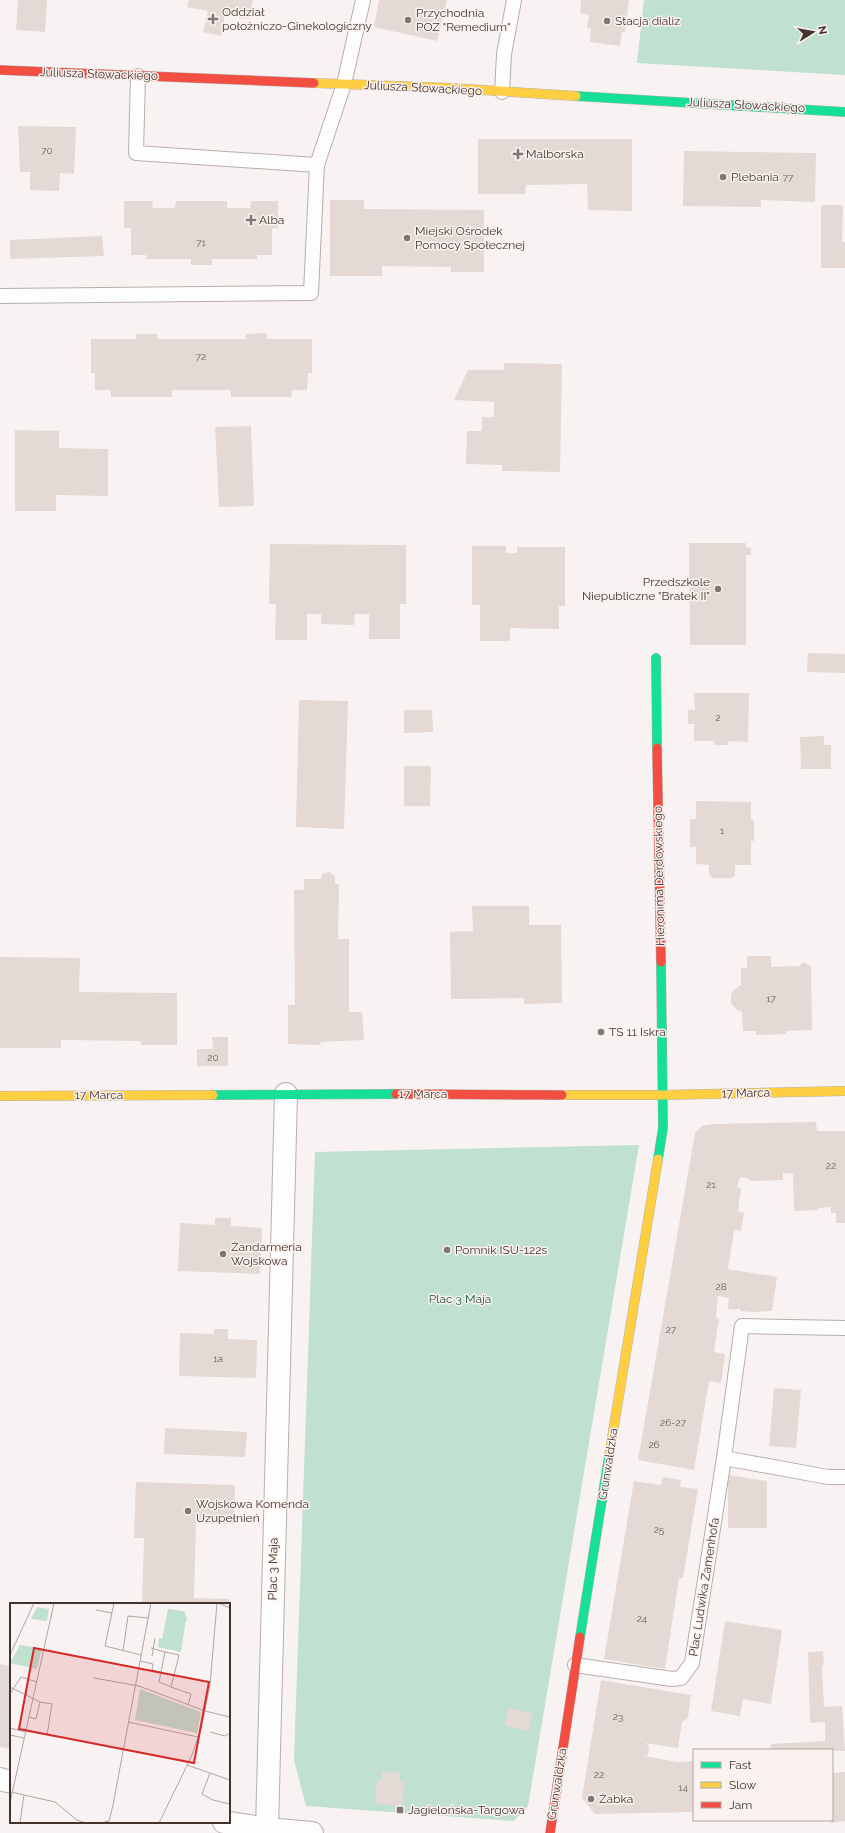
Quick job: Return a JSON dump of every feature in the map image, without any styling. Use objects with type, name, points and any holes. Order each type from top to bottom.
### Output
[{"type":"street","name":"Juliusza Słowackiego","points":[[0,70],[450,88],[845,112]]},
{"type":"street","name":"Hieronima Derdowskiego","points":[[656,658],[662,1095]]},
{"type":"street","name":"17 Marca","points":[[0,1096],[286,1094],[662,1095],[845,1091]]},
{"type":"street","name":"Plac 3 Maja","points":[[267,1829],[286,1094]]},
{"type":"street","name":"Grunwaldzka","points":[[550,1833],[575,1665],[662,1135],[662,1095]]},
{"type":"street","points":[[0,1779],[10,1782]]},
{"type":"street","points":[[230,1823],[267,1829],[312,1833]]},
{"type":"lane","points":[[0,296],[311,293],[317,165],[344,84],[363,0]]},
{"type":"lane","points":[[502,92],[504,54],[514,0]]},
{"type":"lane","points":[[138,76],[136,153],[317,165]]},
{"type":"lane","name":"Plac Ludwika Zamenhofa","points":[[575,1665],[672,1680],[681,1678],[687,1671],[692,1662],[724,1458],[742,1326],[845,1328]]},
{"type":"lane","points":[[724,1458],[828,1477],[845,1477]]},
{"type":"green space","points":[[644,0],[845,0],[845,75],[637,63]]},
{"type":"green space","name":"Plac 3 Maja","points":[[639,1145],[528,1806],[514,1821],[306,1806],[294,1760],[315,1152]]},
{"type":"building","points":[[18,0],[47,0],[45,32],[16,30]]},
{"type":"building","points":[[189,0],[253,0],[249,19],[225,15],[221,36],[203,32],[208,11],[187,7]]},
{"type":"building","name":"Przychodnia POZ \"Remedium\"","points":[[379,0],[447,0],[437,41],[374,27]]},
{"type":"building","name":"Stacja dializ","points":[[579,0],[629,0],[625,32],[622,32],[620,46],[590,42],[591,28],[587,28],[589,15],[580,13],[581,1]]},
{"type":"building","points":[[18,126],[76,127],[74,174],[60,173],[59,191],[30,190],[30,172],[20,172]]},
{"type":"building","points":[[478,139],[632,139],[632,211],[588,210],[587,184],[526,185],[525,194],[478,194]]},
{"type":"building","name":"Plebania","points":[[684,151],[816,153],[815,202],[761,200],[761,207],[683,206]]},
{"type":"building","name":"Miejski Ośrodek Pomocy Społecznej","points":[[330,200],[364,200],[364,209],[484,210],[484,272],[451,272],[451,267],[382,266],[382,276],[330,276]]},
{"type":"building","points":[[124,201],[153,201],[152,208],[175,208],[176,201],[227,201],[227,208],[250,208],[251,201],[278,201],[278,228],[272,228],[272,255],[257,255],[257,259],[212,259],[212,265],[191,265],[191,259],[146,259],[146,255],[131,255],[131,228],[124,228]]},
{"type":"building","points":[[821,205],[843,205],[842,242],[845,242],[845,268],[821,268]]},
{"type":"building","points":[[102,236],[104,256],[10,259],[10,240]]},
{"type":"building","points":[[267,333],[267,339],[312,339],[312,373],[308,373],[307,390],[292,390],[291,397],[231,397],[231,390],[172,390],[172,397],[111,397],[111,390],[95,390],[95,373],[91,373],[91,339],[136,339],[136,334],[157,334],[157,339],[246,339],[246,334]]},
{"type":"building","points":[[504,363],[562,364],[560,472],[502,471],[502,465],[466,464],[467,431],[482,431],[482,417],[494,417],[494,402],[454,400],[468,370],[504,370]]},
{"type":"building","points":[[251,426],[254,506],[219,507],[215,427]]},
{"type":"building","points":[[15,430],[59,431],[59,448],[108,449],[108,496],[56,495],[56,511],[15,511]]},
{"type":"building","name":"Przedszkole Niepubliczne \"Bratek II\"","points":[[689,543],[746,543],[746,547],[751,548],[751,555],[746,555],[746,645],[690,645]]},
{"type":"building","points":[[270,544],[406,545],[406,604],[400,604],[400,639],[369,639],[369,614],[355,614],[354,625],[321,624],[321,614],[307,614],[307,640],[275,640],[276,604],[269,604]]},
{"type":"building","points":[[472,546],[506,546],[506,553],[517,553],[517,547],[565,547],[565,606],[559,606],[559,629],[510,628],[510,641],[480,641],[480,605],[472,605]]},
{"type":"building","points":[[808,653],[845,654],[845,673],[807,672]]},
{"type":"building","points":[[694,693],[749,693],[748,742],[728,741],[728,745],[714,745],[714,741],[694,741],[694,724],[688,724],[688,710],[695,710]]},
{"type":"building","points":[[299,700],[348,701],[344,829],[296,827]]},
{"type":"building","points":[[404,710],[432,710],[433,732],[404,733]]},
{"type":"building","points":[[824,736],[824,745],[831,745],[831,769],[801,769],[800,737]]},
{"type":"building","points":[[404,766],[431,766],[430,806],[404,806]]},
{"type":"building","points":[[696,801],[751,802],[751,820],[754,820],[754,841],[751,841],[751,865],[735,865],[735,876],[732,878],[712,878],[709,873],[709,865],[696,864],[696,847],[690,847],[690,819],[696,819]]},
{"type":"building","points":[[329,872],[335,876],[335,884],[339,884],[338,939],[349,939],[349,1012],[362,1012],[364,1040],[321,1042],[320,1045],[288,1044],[288,1005],[295,1005],[294,890],[304,890],[304,879],[321,879],[322,874]]},
{"type":"building","points":[[472,906],[529,906],[529,925],[561,925],[562,1003],[524,1004],[524,998],[451,999],[450,932],[473,931]]},
{"type":"building","points":[[747,956],[771,956],[771,967],[800,966],[803,962],[811,966],[812,1030],[786,1031],[786,1034],[756,1035],[756,1031],[743,1031],[742,1012],[736,1009],[731,1003],[731,994],[741,985],[741,968],[747,968]]},
{"type":"building","points":[[0,957],[80,958],[79,992],[177,993],[177,1045],[141,1045],[141,1041],[61,1040],[61,1048],[0,1048]]},
{"type":"building","points":[[212,1037],[228,1037],[228,1066],[197,1066],[197,1049],[213,1049]]},
{"type":"building","points":[[816,1122],[817,1131],[845,1131],[845,1223],[836,1223],[836,1213],[831,1213],[831,1207],[818,1208],[817,1210],[794,1211],[793,1174],[783,1173],[783,1180],[751,1181],[747,1178],[740,1177],[737,1187],[741,1188],[738,1211],[744,1213],[741,1231],[734,1230],[728,1269],[777,1277],[772,1311],[751,1312],[741,1311],[739,1308],[736,1310],[728,1309],[729,1298],[718,1296],[716,1318],[719,1318],[714,1352],[725,1354],[721,1383],[709,1381],[694,1470],[638,1460],[695,1133],[702,1126],[714,1124]]},
{"type":"building","points":[[215,1218],[231,1218],[231,1226],[262,1228],[260,1274],[178,1271],[180,1223],[215,1225]]},
{"type":"building","points":[[214,1329],[228,1329],[228,1339],[257,1340],[256,1378],[179,1376],[180,1333],[214,1334]]},
{"type":"building","points":[[774,1388],[801,1390],[796,1448],[769,1446]]},
{"type":"building","points":[[165,1428],[247,1432],[245,1457],[164,1454]]},
{"type":"building","points":[[728,1475],[767,1481],[767,1528],[728,1528]]},
{"type":"building","points":[[663,1477],[681,1480],[680,1487],[698,1489],[683,1578],[679,1578],[665,1669],[604,1659],[634,1481],[661,1485]]},
{"type":"building","points":[[136,1482],[235,1485],[234,1524],[196,1523],[194,1598],[229,1599],[229,1603],[142,1603],[144,1538],[134,1538]]},
{"type":"building","points":[[725,1621],[782,1630],[771,1704],[743,1699],[740,1716],[711,1711]]},
{"type":"building","points":[[823,1651],[824,1665],[822,1665],[824,1707],[842,1706],[845,1751],[833,1751],[833,1749],[771,1749],[771,1744],[825,1741],[825,1722],[810,1723],[808,1652]]},
{"type":"building","points":[[0,1664],[10,1666],[10,1749],[0,1747]]},
{"type":"building","points":[[601,1680],[691,1695],[688,1718],[682,1722],[678,1748],[645,1743],[649,1746],[648,1755],[644,1756],[677,1762],[693,1761],[693,1812],[595,1814],[582,1798]]},
{"type":"building","points":[[509,1708],[532,1713],[529,1731],[505,1726]]},
{"type":"building","points":[[382,1772],[400,1773],[400,1782],[404,1782],[402,1806],[375,1804],[377,1780],[382,1780]]},
{"type":"building","points":[[845,1772],[845,1821],[830,1823],[830,1821],[833,1821],[833,1773]]},
{"type":"traffic: fast","points":[[576,96],[845,112]]},
{"type":"traffic: fast","points":[[656,658],[657,748]]},
{"type":"traffic: fast","points":[[658,1159],[663,1128],[661,962]]},
{"type":"traffic: fast","points":[[213,1095],[396,1094]]},
{"type":"traffic: fast","points":[[580,1637],[609,1456]]},
{"type":"traffic: slow","points":[[314,83],[450,88],[576,96]]},
{"type":"traffic: slow","points":[[562,1095],[662,1095],[845,1091]]},
{"type":"traffic: slow","points":[[0,1096],[213,1095]]},
{"type":"traffic: slow","points":[[609,1456],[658,1159]]},
{"type":"traffic: jam","points":[[0,70],[314,83]]},
{"type":"traffic: jam","points":[[657,748],[661,962]]},
{"type":"traffic: jam","points":[[396,1094],[562,1095]]},
{"type":"traffic: jam","points":[[550,1833],[580,1637]]},
{"type":"place","name":"Oddział położniczo-Ginekologiczny","points":[[213,19]]},
{"type":"place","name":"Przychodnia POZ \"Remedium\"","points":[[408,20]]},
{"type":"place","name":"Stacja dializ","points":[[607,21]]},
{"type":"place","name":"Malborska","points":[[518,154]]},
{"type":"place","name":"Plebania","points":[[723,177]]},
{"type":"place","name":"Alba","points":[[251,220]]},
{"type":"place","name":"Miejski Ośrodek Pomocy Społecznej","points":[[407,238]]},
{"type":"place","name":"Przedszkole Niepubliczne \"Bratek II\"","points":[[718,589]]},
{"type":"place","name":"TS 11 Iskra","points":[[601,1032]]},
{"type":"place","name":"Pomnik ISU-122s","points":[[447,1250]]},
{"type":"place","name":"Żandarmeria Wojskowa","points":[[223,1254]]},
{"type":"place","name":"Wojskowa Komenda Uzupełnień","points":[[188,1511]]},
{"type":"place","name":"Żabka","points":[[591,1799]]},
{"type":"place","name":"Jagielońska-Targowa","points":[[400,1810]]}]
